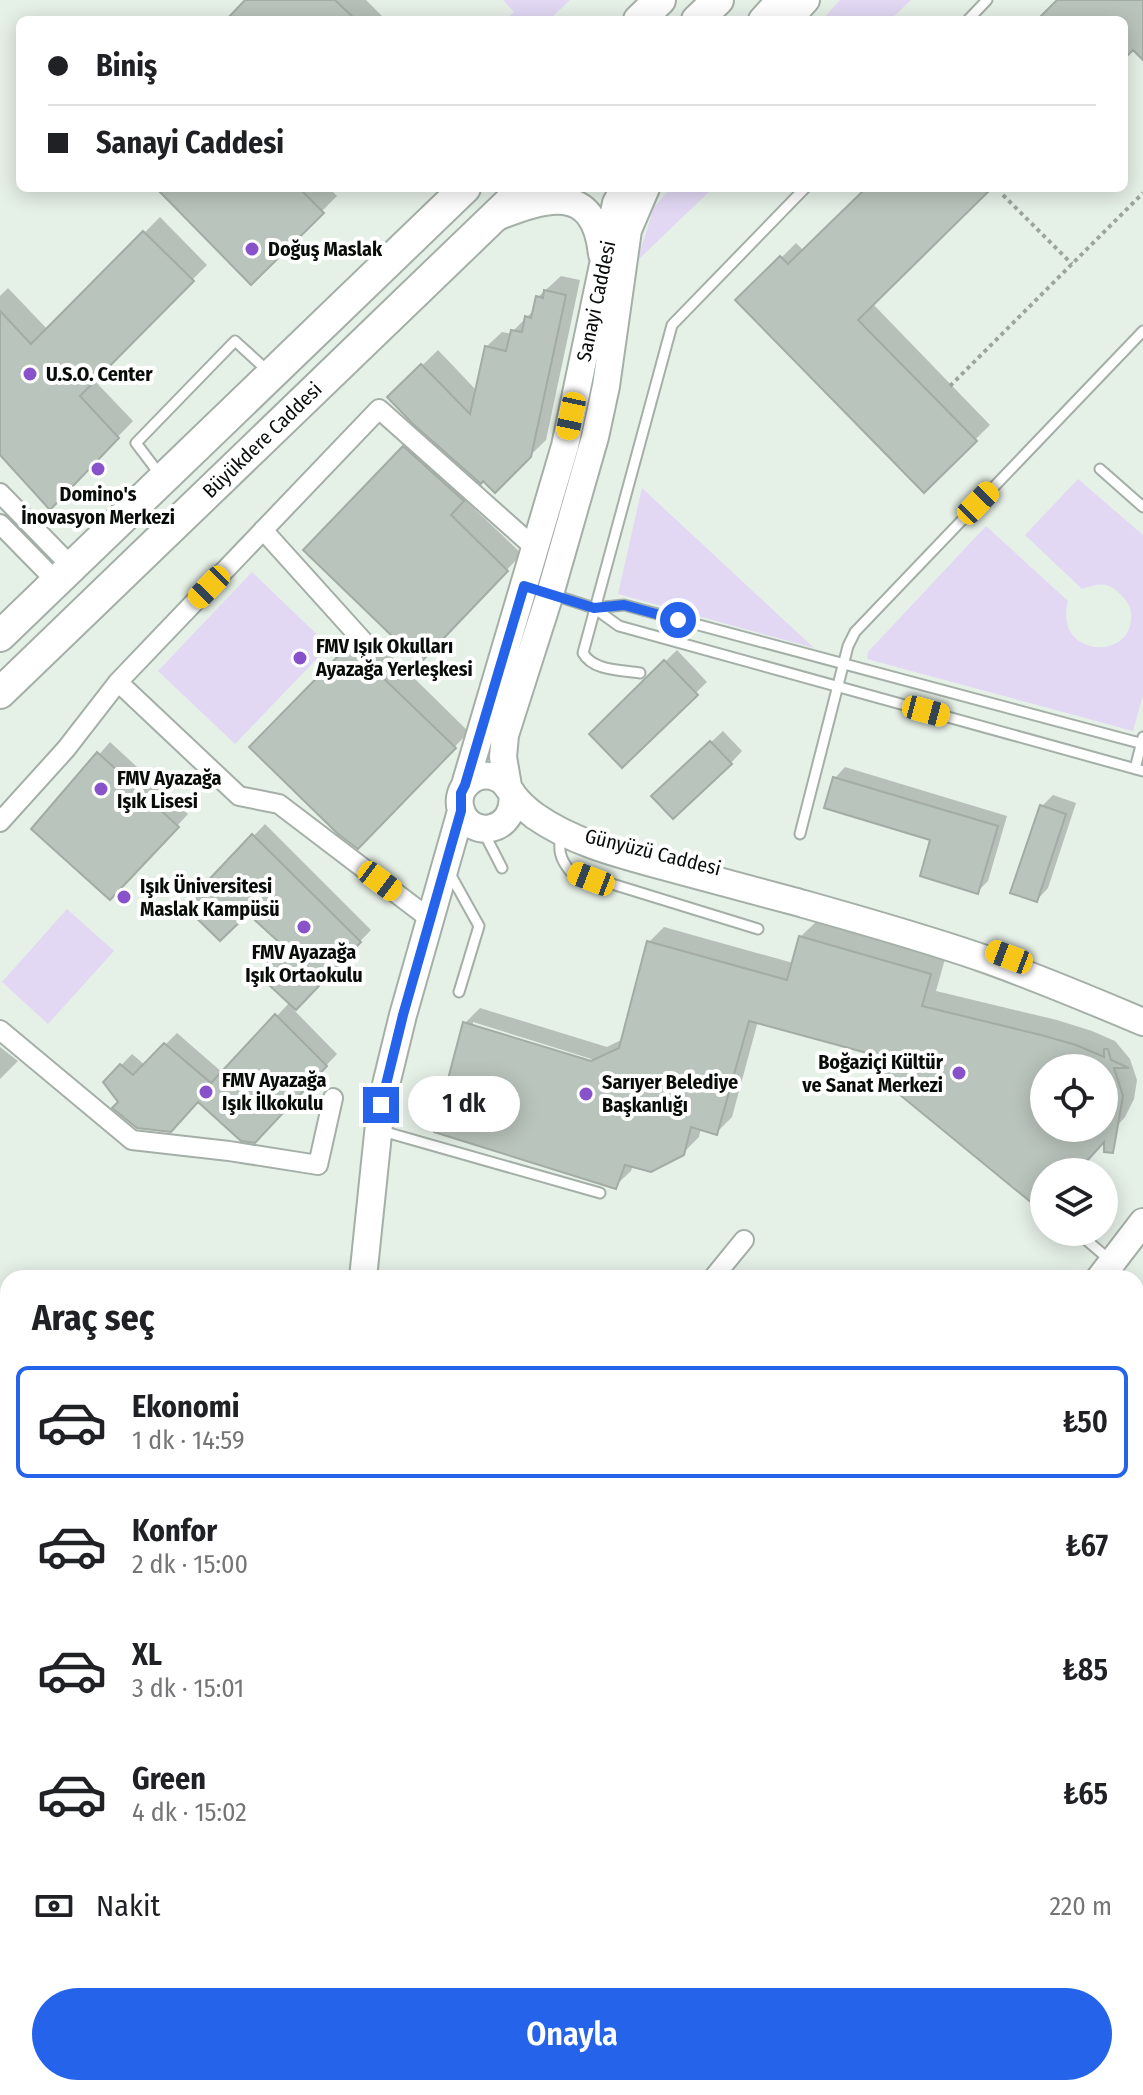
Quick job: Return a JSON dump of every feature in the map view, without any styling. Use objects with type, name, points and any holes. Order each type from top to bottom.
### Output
[{"type":"main road","points":[[643,16],[660,0]]},
{"type":"main road","points":[[701,16],[718,0]]},
{"type":"main road","name":"Büyükdere Caddesi","points":[[0,636],[461,192]]},
{"type":"main road","name":"Büyükdere Caddesi","points":[[0,693],[520,192]]},
{"type":"street","points":[[766,16],[780,0]]},
{"type":"street","points":[[792,16],[806,0]]},
{"type":"street","name":"Sanayi Caddesi","points":[[465,785],[565,446],[616,203],[622,192]]},
{"type":"street","name":"Sanayi Caddesi","points":[[510,790],[503,757],[505,735],[595,437],[606,386],[628,230],[644,192]]},
{"type":"street","points":[[491,220],[526,205],[563,200],[575,203],[589,215],[600,233],[603,263]]},
{"type":"street","points":[[0,822],[66,749],[118,682],[379,409],[535,548]]},
{"type":"street","points":[[0,493],[64,574]]},
{"type":"street","points":[[0,524],[64,574]]},
{"type":"street","points":[[263,530],[364,642]]},
{"type":"street","points":[[118,682],[239,796],[279,804],[430,919]]},
{"type":"street","points":[[480,822],[461,793],[471,780],[487,775],[495,776],[536,817],[561,831]]},
{"type":"street","points":[[364,1270],[381,1105],[445,866],[480,822],[506,820],[513,803],[510,790]]},
{"type":"street","points":[[480,822],[561,831]]},
{"type":"street","name":"Günyüzü Caddesi","points":[[561,831],[598,834],[857,907],[982,946],[1143,1009]]},
{"type":"street","name":"Günyüzü Caddesi","points":[[561,831],[599,849],[846,916],[985,959],[1143,1022]]},
{"type":"street","points":[[0,1030],[132,1140],[318,1165],[333,1098]]},
{"type":"street","points":[[1120,1260],[1143,1222]]},
{"type":"street","points":[[720,1270],[744,1240]]},
{"type":"lane","points":[[972,16],[987,0]]},
{"type":"lane","points":[[640,673],[596,665],[587,661],[583,653],[672,325],[801,192]]},
{"type":"lane","points":[[800,834],[837,686],[855,632],[1143,331]]},
{"type":"lane","points":[[163,478],[136,443],[235,341],[271,374]]},
{"type":"lane","points":[[1100,469],[1143,507]]},
{"type":"lane","points":[[524,586],[594,608],[619,626],[1139,770],[1142,741],[624,605],[594,608]]},
{"type":"lane","points":[[480,822],[502,868]]},
{"type":"lane","points":[[561,831],[559,848],[563,863],[570,871],[758,929]]},
{"type":"lane","points":[[445,866],[479,926],[459,992]]},
{"type":"lane","points":[[378,1130],[600,1193]]},
{"type":"lane","points":[[1098,1246],[1120,1260]]},
{"type":"path","points":[[950,386],[1143,193]]},
{"type":"path","points":[[1003,195],[1072,264]]},
{"type":"shaded area","points":[[503,0],[570,0],[553,16],[510,16],[514,12]]},
{"type":"shaded area","points":[[840,0],[911,0],[894,16],[826,16]]},
{"type":"shaded area","points":[[667,192],[709,192],[637,261],[654,207]]},
{"type":"shaded area","points":[[1078,479],[1143,535],[1143,695],[1133,731],[867,659],[868,652],[986,526],[1068,601],[1066,619],[1071,633],[1081,642],[1093,647],[1106,647],[1118,642],[1127,633],[1131,619],[1124,599],[1113,588],[1104,585],[1082,589],[1025,535]]},
{"type":"shaded area","points":[[642,488],[814,648],[618,594]]},
{"type":"shaded area","points":[[252,572],[329,646],[235,744],[158,671]]},
{"type":"shaded area","points":[[67,909],[114,951],[48,1024],[2,982]]},
{"type":"building","points":[[245,0],[335,0],[352,16],[230,16]]},
{"type":"building","points":[[1057,0],[1143,0],[1143,60],[1133,50],[1128,55],[1128,16],[1041,16]]},
{"type":"building","name":"Doğuş Maslak","points":[[160,192],[303,192],[324,213],[251,285]]},
{"type":"building","points":[[862,192],[988,192],[858,320],[977,441],[924,493],[735,300],[780,256],[788,264]]},
{"type":"building","points":[[143,231],[194,281],[80,396],[119,438],[50,510],[0,455],[0,311],[31,344]]},
{"type":"building","points":[[544,290],[566,295],[531,457],[495,493],[413,424],[387,397],[421,364],[470,414],[485,346],[506,351],[511,330],[522,332],[525,316],[531,318],[536,296],[543,298]]},
{"type":"building","points":[[403,446],[464,501],[451,515],[508,571],[420,663],[303,550]]},
{"type":"building","points":[[349,645],[456,748],[358,849],[338,834],[249,747]]},
{"type":"building","points":[[664,660],[698,695],[622,768],[589,734]]},
{"type":"building","points":[[710,741],[732,764],[673,819],[651,796]]},
{"type":"building","name":"FMV Ayazağa Işık Lisesi","points":[[97,752],[179,827],[110,900],[31,829]]},
{"type":"building","points":[[833,777],[998,826],[978,894],[920,876],[930,840],[824,808]]},
{"type":"building","points":[[1040,805],[1066,814],[1037,902],[1010,893]]},
{"type":"building","name":"FMV Ayazağa Işık Ortaokulu","points":[[252,834],[361,942],[296,1010],[257,974],[281,944],[248,914],[220,941],[184,906]]},
{"type":"building","points":[[799,936],[931,974],[922,1006],[1041,1035],[1097,1054],[1030,1054],[1030,1142],[1104,1142],[1090,1158],[1030,1158],[1030,1202],[872,1072],[878,1056],[749,1021],[717,1135],[691,1127],[684,1155],[651,1172],[625,1165],[616,1189],[434,1132],[463,1022],[591,1061],[619,1048],[647,941],[787,980]]},
{"type":"building","name":"FMV Ayazağa Işık İlkokulu","points":[[275,1014],[327,1066],[255,1143],[241,1141],[198,1102],[171,1132],[137,1128],[112,1108],[118,1102],[103,1082],[120,1064],[133,1075],[164,1043],[211,1083]]},
{"type":"building","points":[[1118,1080],[1123,1096],[1118,1124]]},
{"type":"building","points":[[1104,1142],[1115,1142],[1113,1153],[1104,1152]]},
{"type":"place","name":"Doğuş Maslak","points":[[252,249]]},
{"type":"place","name":"U.S.O. Center","points":[[30,374]]},
{"type":"place","name":"Domino's İnovasyon Merkezi","points":[[98,469]]},
{"type":"place","name":"FMV Işık Okulları Ayazağa Yerleşkesi","points":[[300,658]]},
{"type":"place","name":"FMV Ayazağa Işık Lisesi","points":[[101,789]]},
{"type":"place","name":"Işık Üniversitesi Maslak Kampüsü","points":[[124,897]]},
{"type":"place","name":"FMV Ayazağa Işık Ortaokulu","points":[[304,927]]},
{"type":"place","name":"Boğaziçi Kültür ve Sanat Merkezi","points":[[959,1073]]},
{"type":"place","name":"FMV Ayazağa Işık İlkokulu","points":[[206,1092]]},
{"type":"place","name":"Sarıyer Belediye Başkanlığı","points":[[586,1094]]},
{"type":"route","points":[[381,1105],[403,1015],[461,811],[461,793],[524,586],[594,608],[624,605],[678,620]]}]
